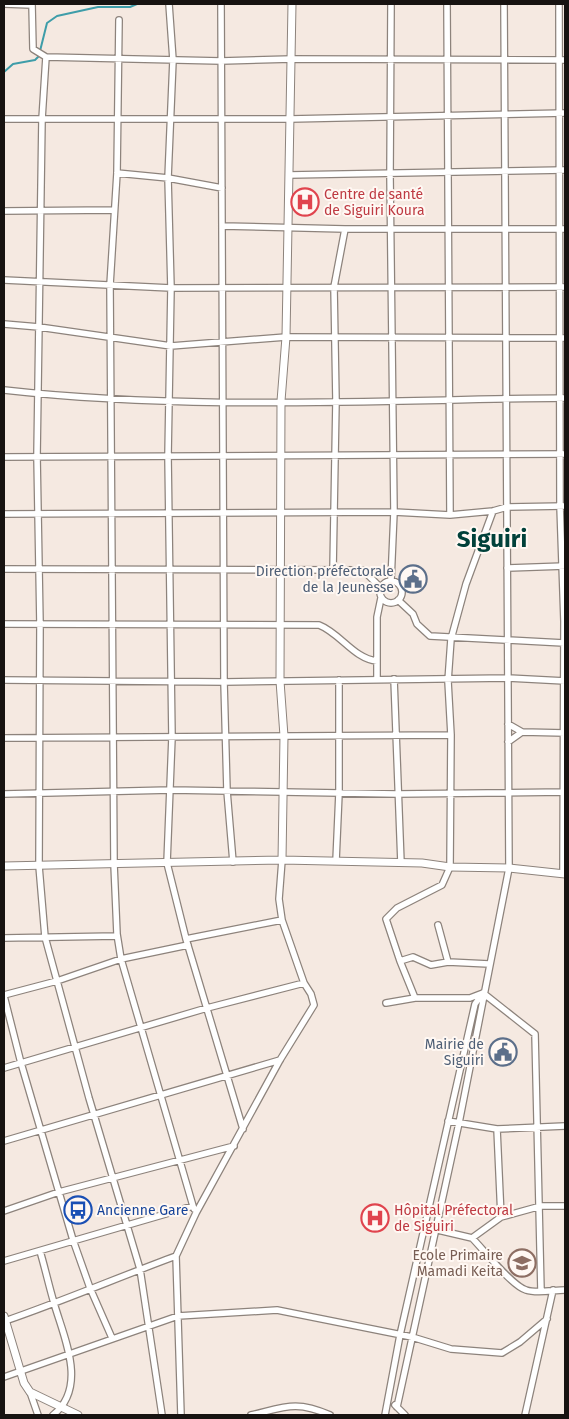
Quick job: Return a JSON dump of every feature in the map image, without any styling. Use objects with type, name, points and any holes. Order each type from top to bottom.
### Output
[{"type":"street","points":[[4,4],[32,4],[34,49],[37,53],[45,55],[118,60],[221,61],[292,59],[563,60]]},
{"type":"street","points":[[169,4],[173,60],[168,178],[172,288],[168,400],[172,737],[167,863],[187,942],[243,1129]]},
{"type":"street","points":[[221,4],[224,682],[227,791],[233,862]]},
{"type":"street","points":[[181,1415],[176,1256],[196,1213],[280,1060],[314,1005],[304,983],[282,920],[279,899],[284,791],[284,736],[280,681],[281,401],[286,337],[292,4]]},
{"type":"street","points":[[390,581],[394,512],[392,403],[393,287],[390,174],[391,4]]},
{"type":"street","points":[[447,4],[448,454],[450,514]]},
{"type":"street","points":[[397,1407],[459,1123],[509,868],[504,4]]},
{"type":"street","points":[[4,866],[282,860],[509,868],[564,874],[563,60],[559,4]]},
{"type":"street","points":[[119,20],[117,173],[110,285],[115,738],[114,864],[117,936],[121,959],[196,1213]]},
{"type":"street","points":[[45,55],[42,119],[37,456],[41,738],[39,866],[45,937],[94,1114],[140,1269],[162,1415]]},
{"type":"street","points":[[4,119],[171,118],[290,120],[563,113]]},
{"type":"street","points":[[289,175],[562,170]]},
{"type":"street","points":[[117,173],[168,178],[222,188]]},
{"type":"street","points":[[4,211],[114,210]]},
{"type":"street","points":[[222,226],[345,229],[563,229]]},
{"type":"street","points":[[333,570],[336,455],[334,287],[345,229]]},
{"type":"street","points":[[4,280],[172,288],[222,286],[563,287]]},
{"type":"street","points":[[4,324],[39,327],[171,346],[223,340],[335,336],[563,338]]},
{"type":"street","points":[[4,390],[223,402],[336,401],[392,403],[506,398],[563,398]]},
{"type":"street","points":[[4,457],[281,454],[563,454]]},
{"type":"street","points":[[4,514],[394,512],[450,514],[493,511],[507,507],[563,506]]},
{"type":"street","points":[[415,998],[386,920],[397,908],[442,885],[450,867],[451,735],[448,681],[451,639],[466,584],[493,511]]},
{"type":"street","points":[[507,568],[564,566]]},
{"type":"street","points":[[4,569],[363,570],[380,587],[381,598],[376,617],[377,679]]},
{"type":"street","points":[[380,587],[385,582],[390,581],[398,583],[402,590],[398,600],[391,603],[381,598]]},
{"type":"street","points":[[398,600],[413,614],[417,624],[430,636],[451,639],[564,643]]},
{"type":"street","points":[[4,624],[319,624],[327,628],[363,657],[377,661]]},
{"type":"street","points":[[4,680],[224,682],[377,679],[448,681],[508,678],[564,681]]},
{"type":"street","points":[[336,861],[340,793],[337,735],[339,680]]},
{"type":"street","points":[[394,680],[401,863]]},
{"type":"street","points":[[508,724],[522,732],[564,733]]},
{"type":"street","points":[[508,742],[522,732]]},
{"type":"street","points":[[4,738],[451,735]]},
{"type":"street","points":[[4,794],[171,790],[397,794],[565,792]]},
{"type":"street","points":[[112,1338],[90,1288],[73,1240],[21,1063],[4,996],[57,981],[121,959],[282,920]]},
{"type":"street","points":[[438,926],[448,962]]},
{"type":"street","points":[[4,938],[117,936]]},
{"type":"street","points":[[400,961],[413,957],[430,965],[448,962],[489,964]]},
{"type":"street","points":[[4,1068],[207,1008],[304,983]]},
{"type":"street","points":[[386,1003],[415,998],[470,998],[483,993]]},
{"type":"street","points":[[385,1415],[390,1397],[400,1335],[475,1004],[483,993]]},
{"type":"street","points":[[483,993],[535,1034],[541,1206],[541,1292]]},
{"type":"street","points":[[4,1141],[280,1060]]},
{"type":"street","points":[[448,1121],[497,1129],[565,1126]]},
{"type":"street","points":[[497,1129],[501,1218]]},
{"type":"street","points":[[4,1211],[59,1192],[234,1146]]},
{"type":"street","points":[[4,1261],[193,1206]]},
{"type":"street","points":[[472,1238],[501,1218],[541,1206],[565,1206]]},
{"type":"street","points":[[425,1227],[472,1238],[511,1282],[526,1291],[565,1290]]},
{"type":"street","points":[[40,1250],[71,1354],[71,1375],[63,1408],[53,1415]]},
{"type":"street","points":[[38,1415],[21,1372],[4,1319],[55,1304],[90,1288],[176,1256]]},
{"type":"street","points":[[525,1415],[553,1290]]},
{"type":"street","points":[[4,1377],[112,1338],[150,1328],[178,1316],[277,1310],[412,1337],[452,1349],[502,1353],[520,1342],[547,1319]]},
{"type":"street","points":[[30,1392],[78,1415]]},
{"type":"street","points":[[390,1397],[405,1415]]},
{"type":"street","points":[[251,1415],[295,1405],[311,1407],[330,1415]]},
{"type":"waterway","points":[[40,51],[47,23],[57,16],[98,7],[130,7],[137,4]]},
{"type":"waterway","points":[[4,72],[13,64],[35,60],[39,56]]},
{"type":"place","name":"Centre de santé de Siguiri Koura","points":[[305,202]]},
{"type":"place","name":"Direction préfectorale de la Jeunesse","points":[[413,579]]},
{"type":"place","name":"Mairie de Siguiri","points":[[503,1052]]},
{"type":"place","name":"Ancienne Gare","points":[[78,1210]]},
{"type":"place","name":"Hôpital Préfectoral de Siguiri","points":[[375,1218]]},
{"type":"place","name":"Ecole Primaire Mamadi Keita","points":[[522,1263]]},
{"type":"district","name":"Siguiri","points":[[492,539]]}]
